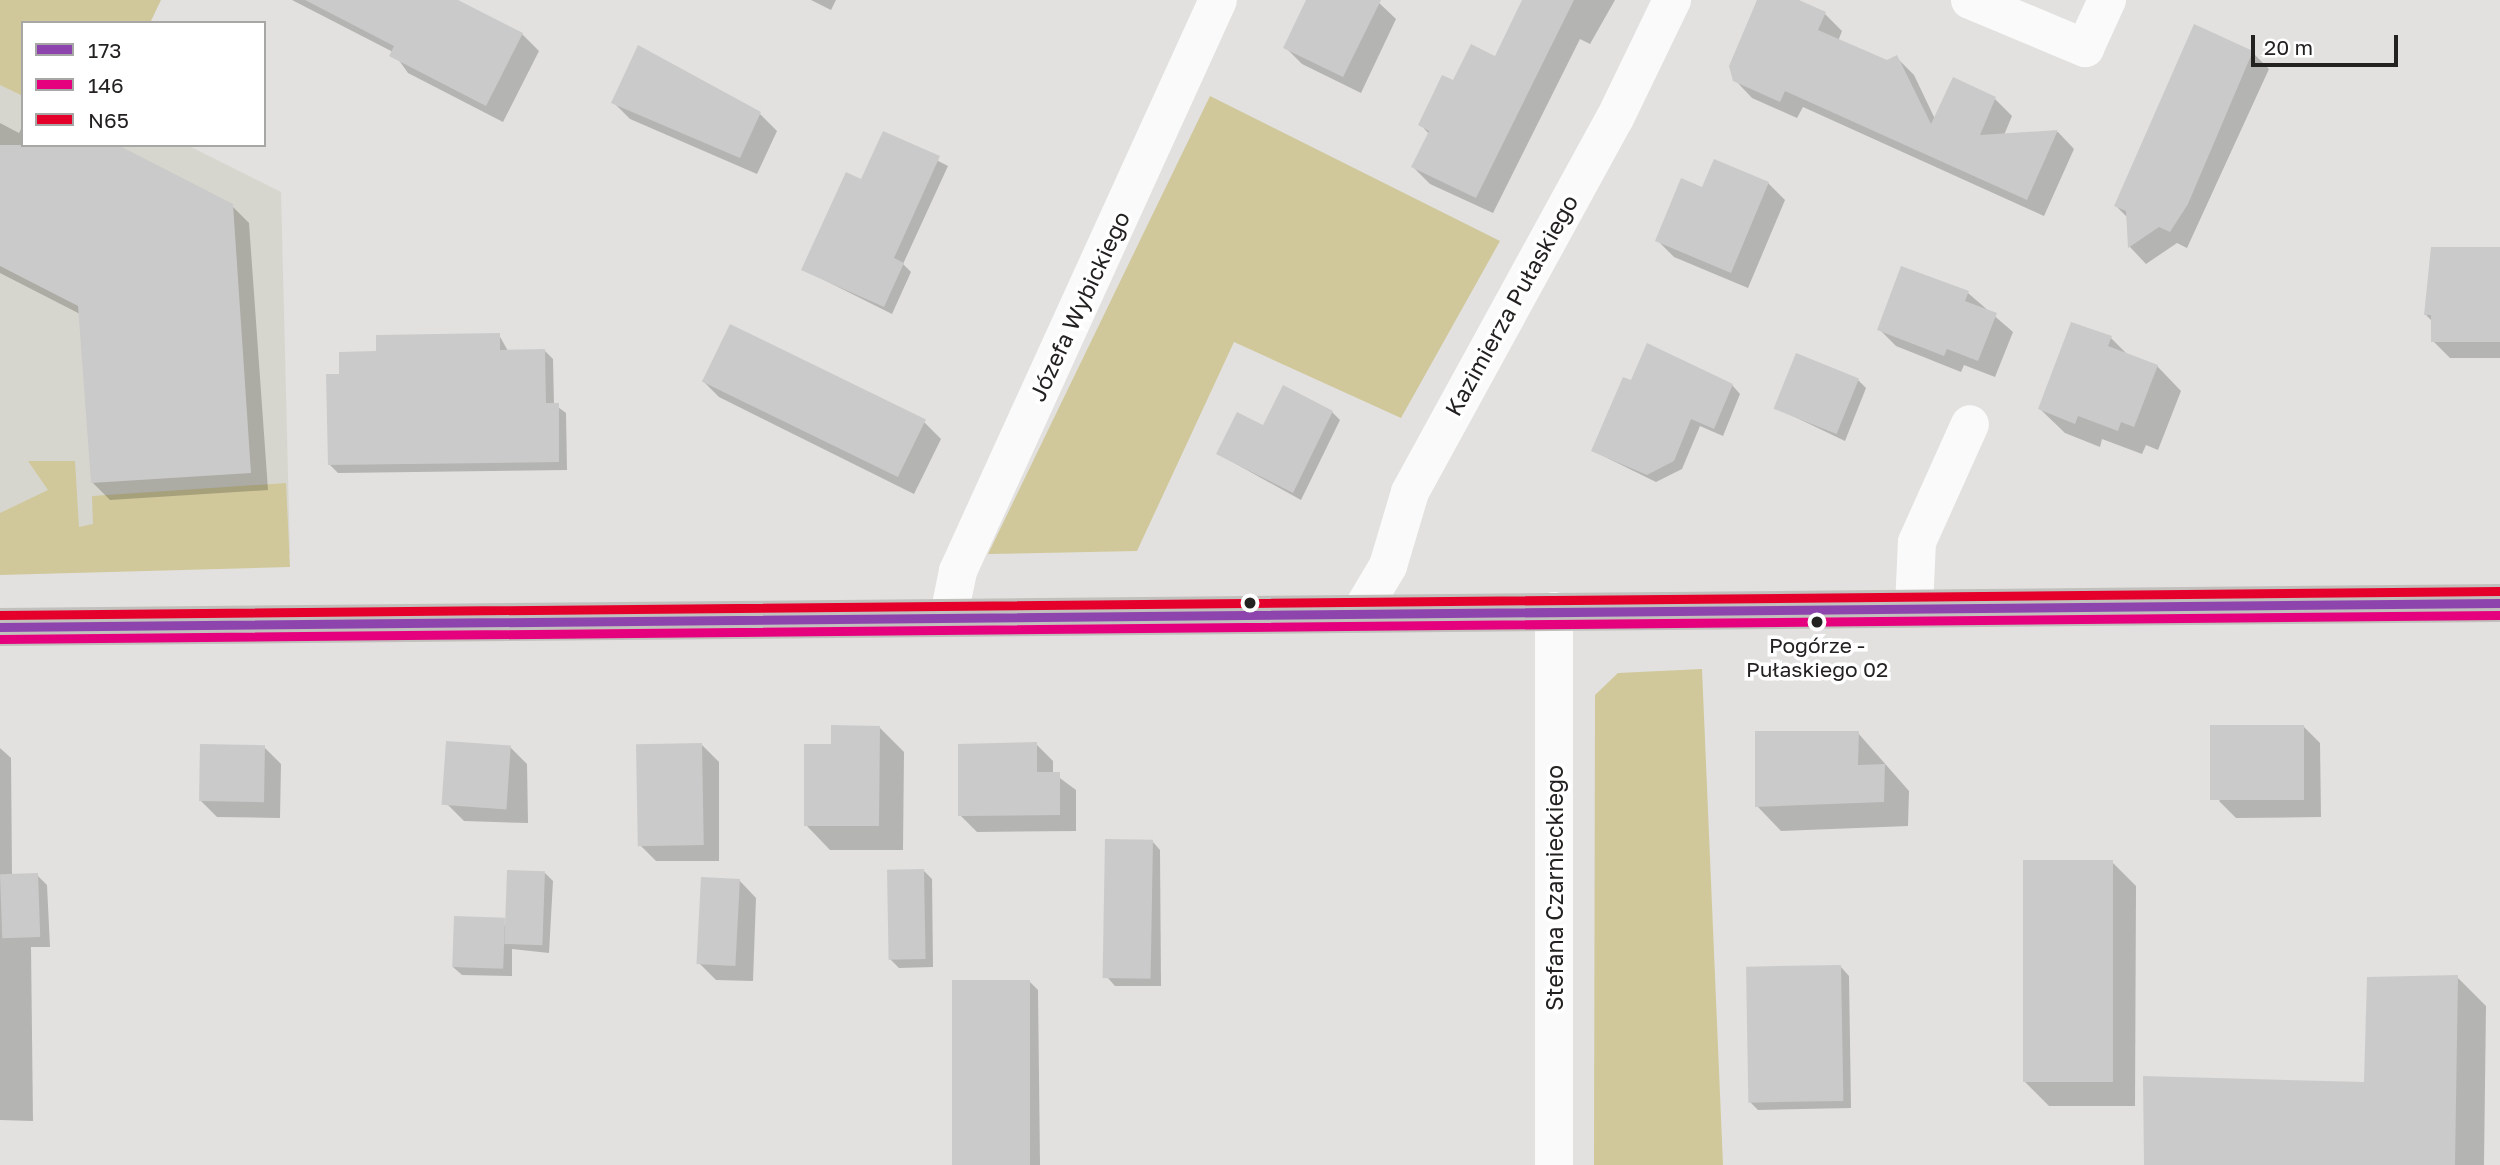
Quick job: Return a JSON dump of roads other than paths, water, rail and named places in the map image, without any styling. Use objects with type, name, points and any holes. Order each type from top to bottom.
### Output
[{"type":"street","name":"Józefa Wybickiego","points":[[948,615],[958,571],[1219,0]]},
{"type":"street","name":"Kazimierza Pułaskiego","points":[[1360,613],[1388,566],[1410,492],[1615,118],[1672,0]]},
{"type":"street","points":[[1970,0],[2085,48],[2107,0]]},
{"type":"street","points":[[1914,607],[1917,542],[1970,424]]},
{"type":"street","points":[[0,627],[948,615],[2500,603]]},
{"type":"street","name":"Stefana Czarnieckiego","points":[[1553,1165],[1554,611]]},
{"type":"place","name":"Pogórze - Pułaskiego 02","points":[[1817,622]]}]
